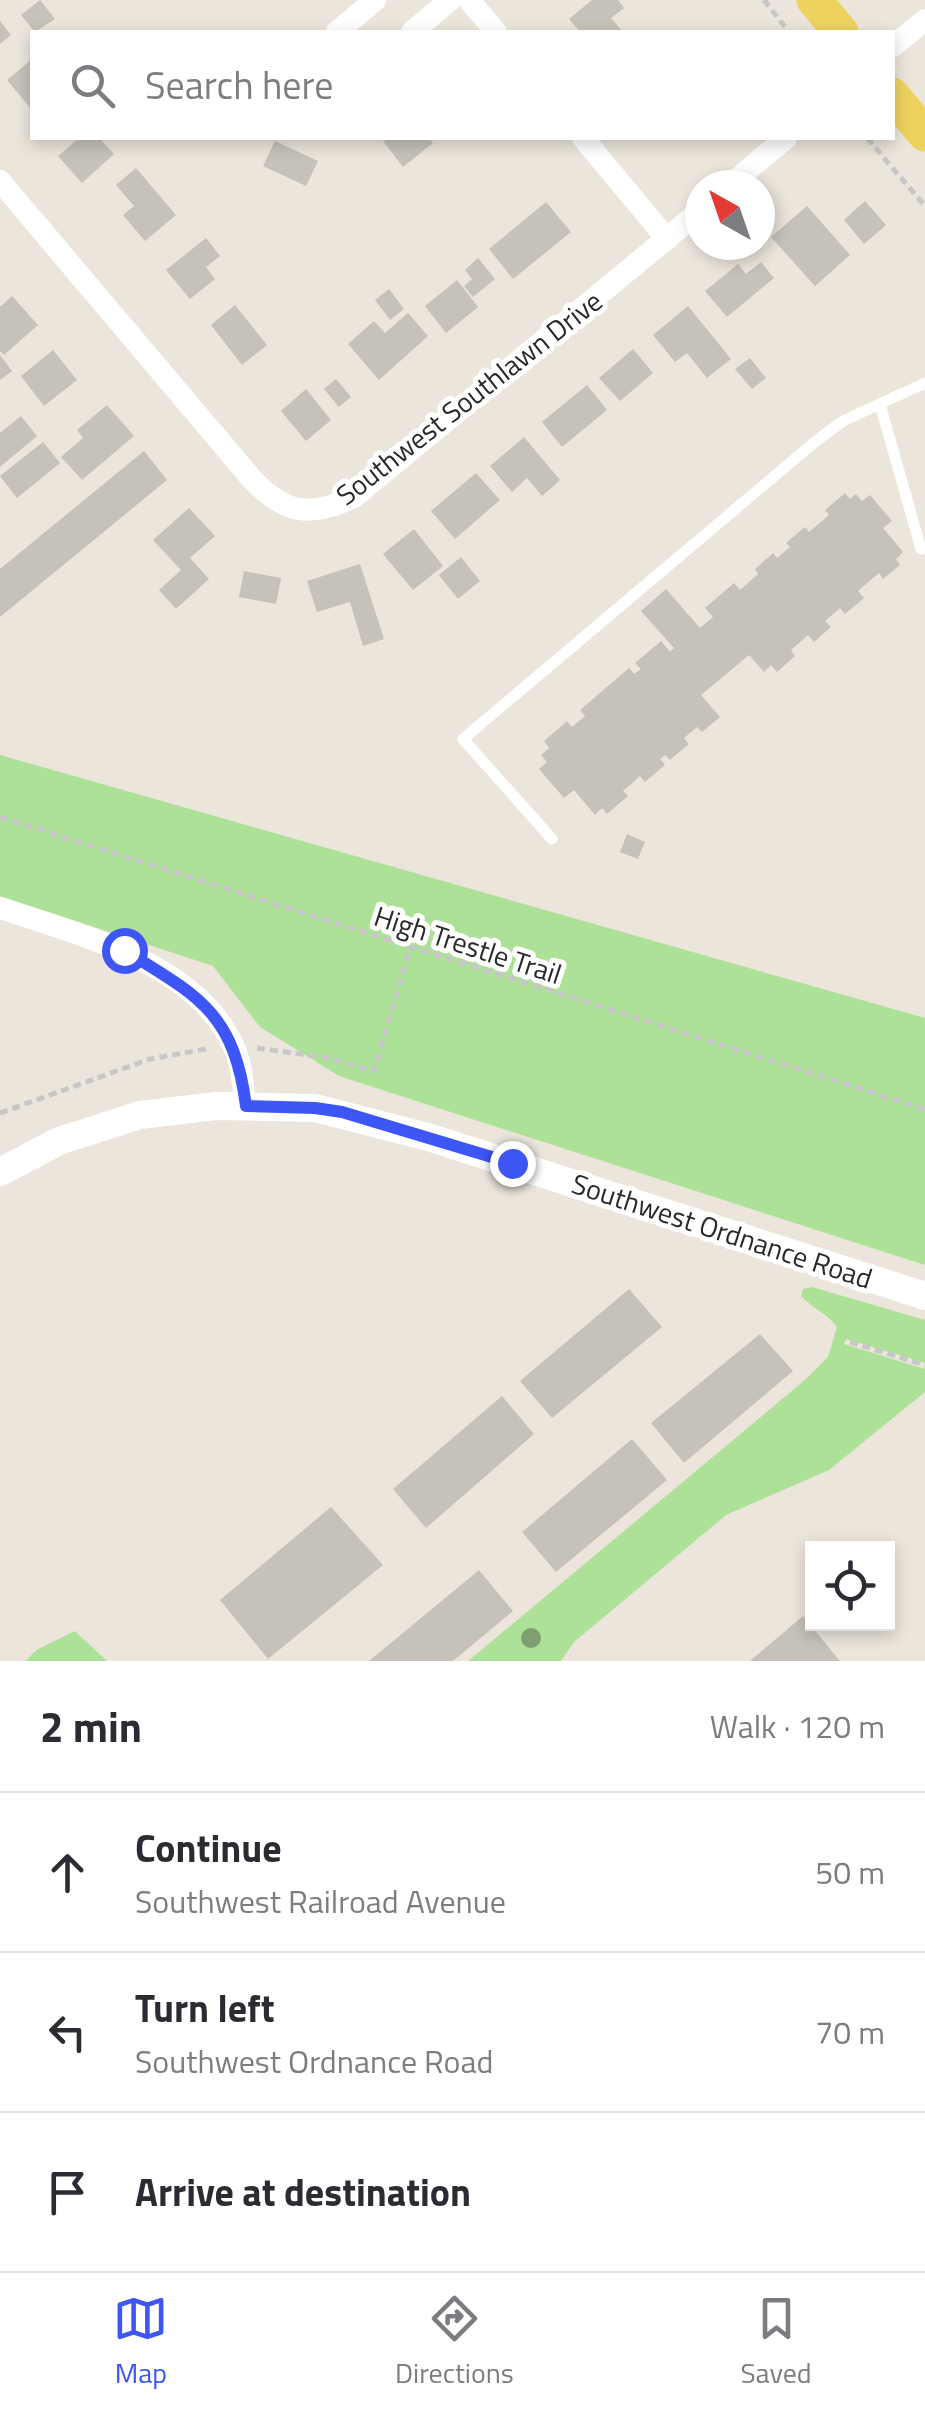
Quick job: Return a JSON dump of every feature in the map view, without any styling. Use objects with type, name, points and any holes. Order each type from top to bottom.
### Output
[{"type":"main road","points":[[814,0],[839,30]]},
{"type":"main road","points":[[895,99],[925,134]]},
{"type":"street","points":[[339,30],[375,0]]},
{"type":"street","points":[[414,30],[450,0]]},
{"type":"street","points":[[470,0],[494,30]]},
{"type":"street","points":[[895,45],[925,20]]},
{"type":"street","points":[[586,140],[667,238]]},
{"type":"street","points":[[748,170],[784,140]]},
{"type":"street","name":"Southwest Southlawn Drive","points":[[0,181],[269,498],[310,512],[354,497],[685,223]]},
{"type":"street","points":[[0,908],[124,950],[204,1003],[234,1047],[246,1106]]},
{"type":"street","name":"Southwest Ordnance Road","points":[[0,1172],[59,1142],[127,1118],[192,1107],[315,1108],[377,1122],[925,1296]]},
{"type":"lane","points":[[552,839],[463,739],[816,441],[844,421],[925,383]]},
{"type":"lane","points":[[880,404],[922,549]]},
{"type":"path","points":[[764,0],[786,30]]},
{"type":"path","points":[[869,140],[925,206]]},
{"type":"path","name":"High Trestle Trail","points":[[0,817],[925,1109]]},
{"type":"path","points":[[850,1342],[925,1365]]},
{"type":"green space","points":[[0,755],[925,1018],[925,1265],[339,1076],[260,1027],[213,966],[0,896]]},
{"type":"green space","points":[[812,1287],[925,1320],[925,1363],[846,1339],[844,1344],[925,1369],[925,1392],[829,1470],[726,1515],[574,1642],[561,1661],[468,1661],[828,1357],[837,1327],[801,1296],[803,1289]]},
{"type":"green space","points":[[75,1631],[107,1661],[25,1661],[38,1649]]},
{"type":"building","points":[[40,0],[55,19],[33,30],[21,15]]},
{"type":"building","points":[[592,0],[618,0],[624,8],[611,18],[621,30],[578,30],[569,19]]},
{"type":"building","points":[[0,21],[11,35],[0,44]]},
{"type":"building","points":[[30,61],[30,108],[7,80]]},
{"type":"building","points":[[77,140],[101,140],[114,154],[82,183],[58,156]]},
{"type":"building","points":[[431,140],[433,143],[403,167],[383,141]]},
{"type":"building","points":[[275,141],[318,161],[306,186],[263,166]]},
{"type":"building","points":[[136,168],[176,215],[145,241],[123,215],[134,206],[116,185]]},
{"type":"building","points":[[865,201],[886,225],[864,244],[844,220]]},
{"type":"building","points":[[546,202],[571,232],[513,279],[489,249]]},
{"type":"building","points":[[807,206],[850,255],[815,286],[775,241],[775,234]]},
{"type":"building","points":[[206,238],[220,256],[206,267],[215,279],[190,299],[166,270]]},
{"type":"building","points":[[478,258],[495,279],[473,297],[464,286],[472,279],[465,270]]},
{"type":"building","points":[[761,262],[774,278],[727,317],[705,291],[738,264],[746,274]]},
{"type":"building","points":[[457,280],[478,307],[446,333],[425,306]]},
{"type":"building","points":[[389,289],[404,309],[390,320],[375,300]]},
{"type":"building","points":[[12,296],[38,325],[4,355],[0,351],[0,307]]},
{"type":"building","points":[[235,305],[267,345],[242,365],[211,325]]},
{"type":"building","points":[[688,306],[731,359],[707,378],[687,353],[675,362],[653,335]]},
{"type":"building","points":[[408,313],[428,336],[379,380],[348,344],[374,321],[385,333]]},
{"type":"building","points":[[633,349],[653,373],[620,401],[599,378]]},
{"type":"building","points":[[53,350],[77,380],[44,406],[21,376]]},
{"type":"building","points":[[0,355],[12,371],[0,380]]},
{"type":"building","points":[[750,358],[766,378],[752,389],[735,369]]},
{"type":"building","points":[[336,379],[351,397],[339,407],[324,389]]},
{"type":"building","points":[[587,385],[607,410],[562,447],[542,422]]},
{"type":"building","points":[[306,389],[331,420],[306,441],[281,411]]},
{"type":"building","points":[[107,405],[134,436],[82,480],[61,457],[83,438],[77,430]]},
{"type":"building","points":[[21,416],[37,436],[0,467],[0,433]]},
{"type":"building","points":[[524,437],[560,480],[542,496],[527,478],[512,492],[490,466]]},
{"type":"building","points":[[43,442],[60,463],[17,498],[0,476]]},
{"type":"building","points":[[144,451],[167,480],[0,617],[0,569]]},
{"type":"building","points":[[476,473],[500,500],[455,539],[431,511]]},
{"type":"building","points":[[845,493],[850,499],[856,494],[862,501],[870,495],[892,521],[883,528],[903,552],[896,559],[900,565],[883,579],[879,573],[858,591],[864,598],[845,614],[840,608],[825,621],[831,627],[814,642],[808,635],[791,650],[795,656],[777,672],[771,665],[764,672],[749,655],[701,695],[720,717],[702,732],[697,727],[684,738],[689,744],[670,760],[665,755],[660,759],[665,765],[645,782],[640,776],[623,791],[628,796],[607,814],[602,808],[595,815],[574,790],[564,798],[539,769],[547,762],[541,755],[549,748],[544,741],[567,721],[572,727],[585,716],[580,710],[629,668],[634,674],[641,669],[635,663],[661,641],[670,652],[674,648],[641,611],[666,589],[700,628],[713,617],[705,608],[734,583],[740,590],[773,553],[777,558],[790,547],[786,543],[805,527],[809,532],[829,515],[825,510]]},
{"type":"building","points":[[189,508],[215,536],[190,558],[209,579],[176,609],[159,590],[181,570],[153,540]]},
{"type":"building","points":[[414,529],[443,566],[413,590],[383,554]]},
{"type":"building","points":[[461,557],[480,581],[458,599],[439,575]]},
{"type":"building","points":[[360,564],[384,639],[363,646],[350,602],[317,612],[307,581]]},
{"type":"building","points":[[244,571],[281,578],[276,604],[239,597]]},
{"type":"building","points":[[627,834],[645,842],[638,859],[620,852]]},
{"type":"building","points":[[629,1289],[662,1327],[552,1418],[520,1381]]},
{"type":"building","points":[[760,1334],[793,1371],[684,1463],[651,1423]]},
{"type":"building","points":[[502,1396],[534,1434],[426,1528],[393,1489]]},
{"type":"building","points":[[632,1439],[667,1480],[556,1572],[522,1532]]},
{"type":"building","points":[[331,1507],[383,1565],[268,1659],[220,1600]]},
{"type":"building","points":[[479,1570],[513,1611],[453,1661],[369,1661]]},
{"type":"building","points":[[803,1616],[805,1631],[815,1631],[840,1661],[750,1661]]},
{"type":"route","points":[[124,950],[183,987],[219,1020],[234,1047],[246,1106],[342,1112],[512,1163]]}]
